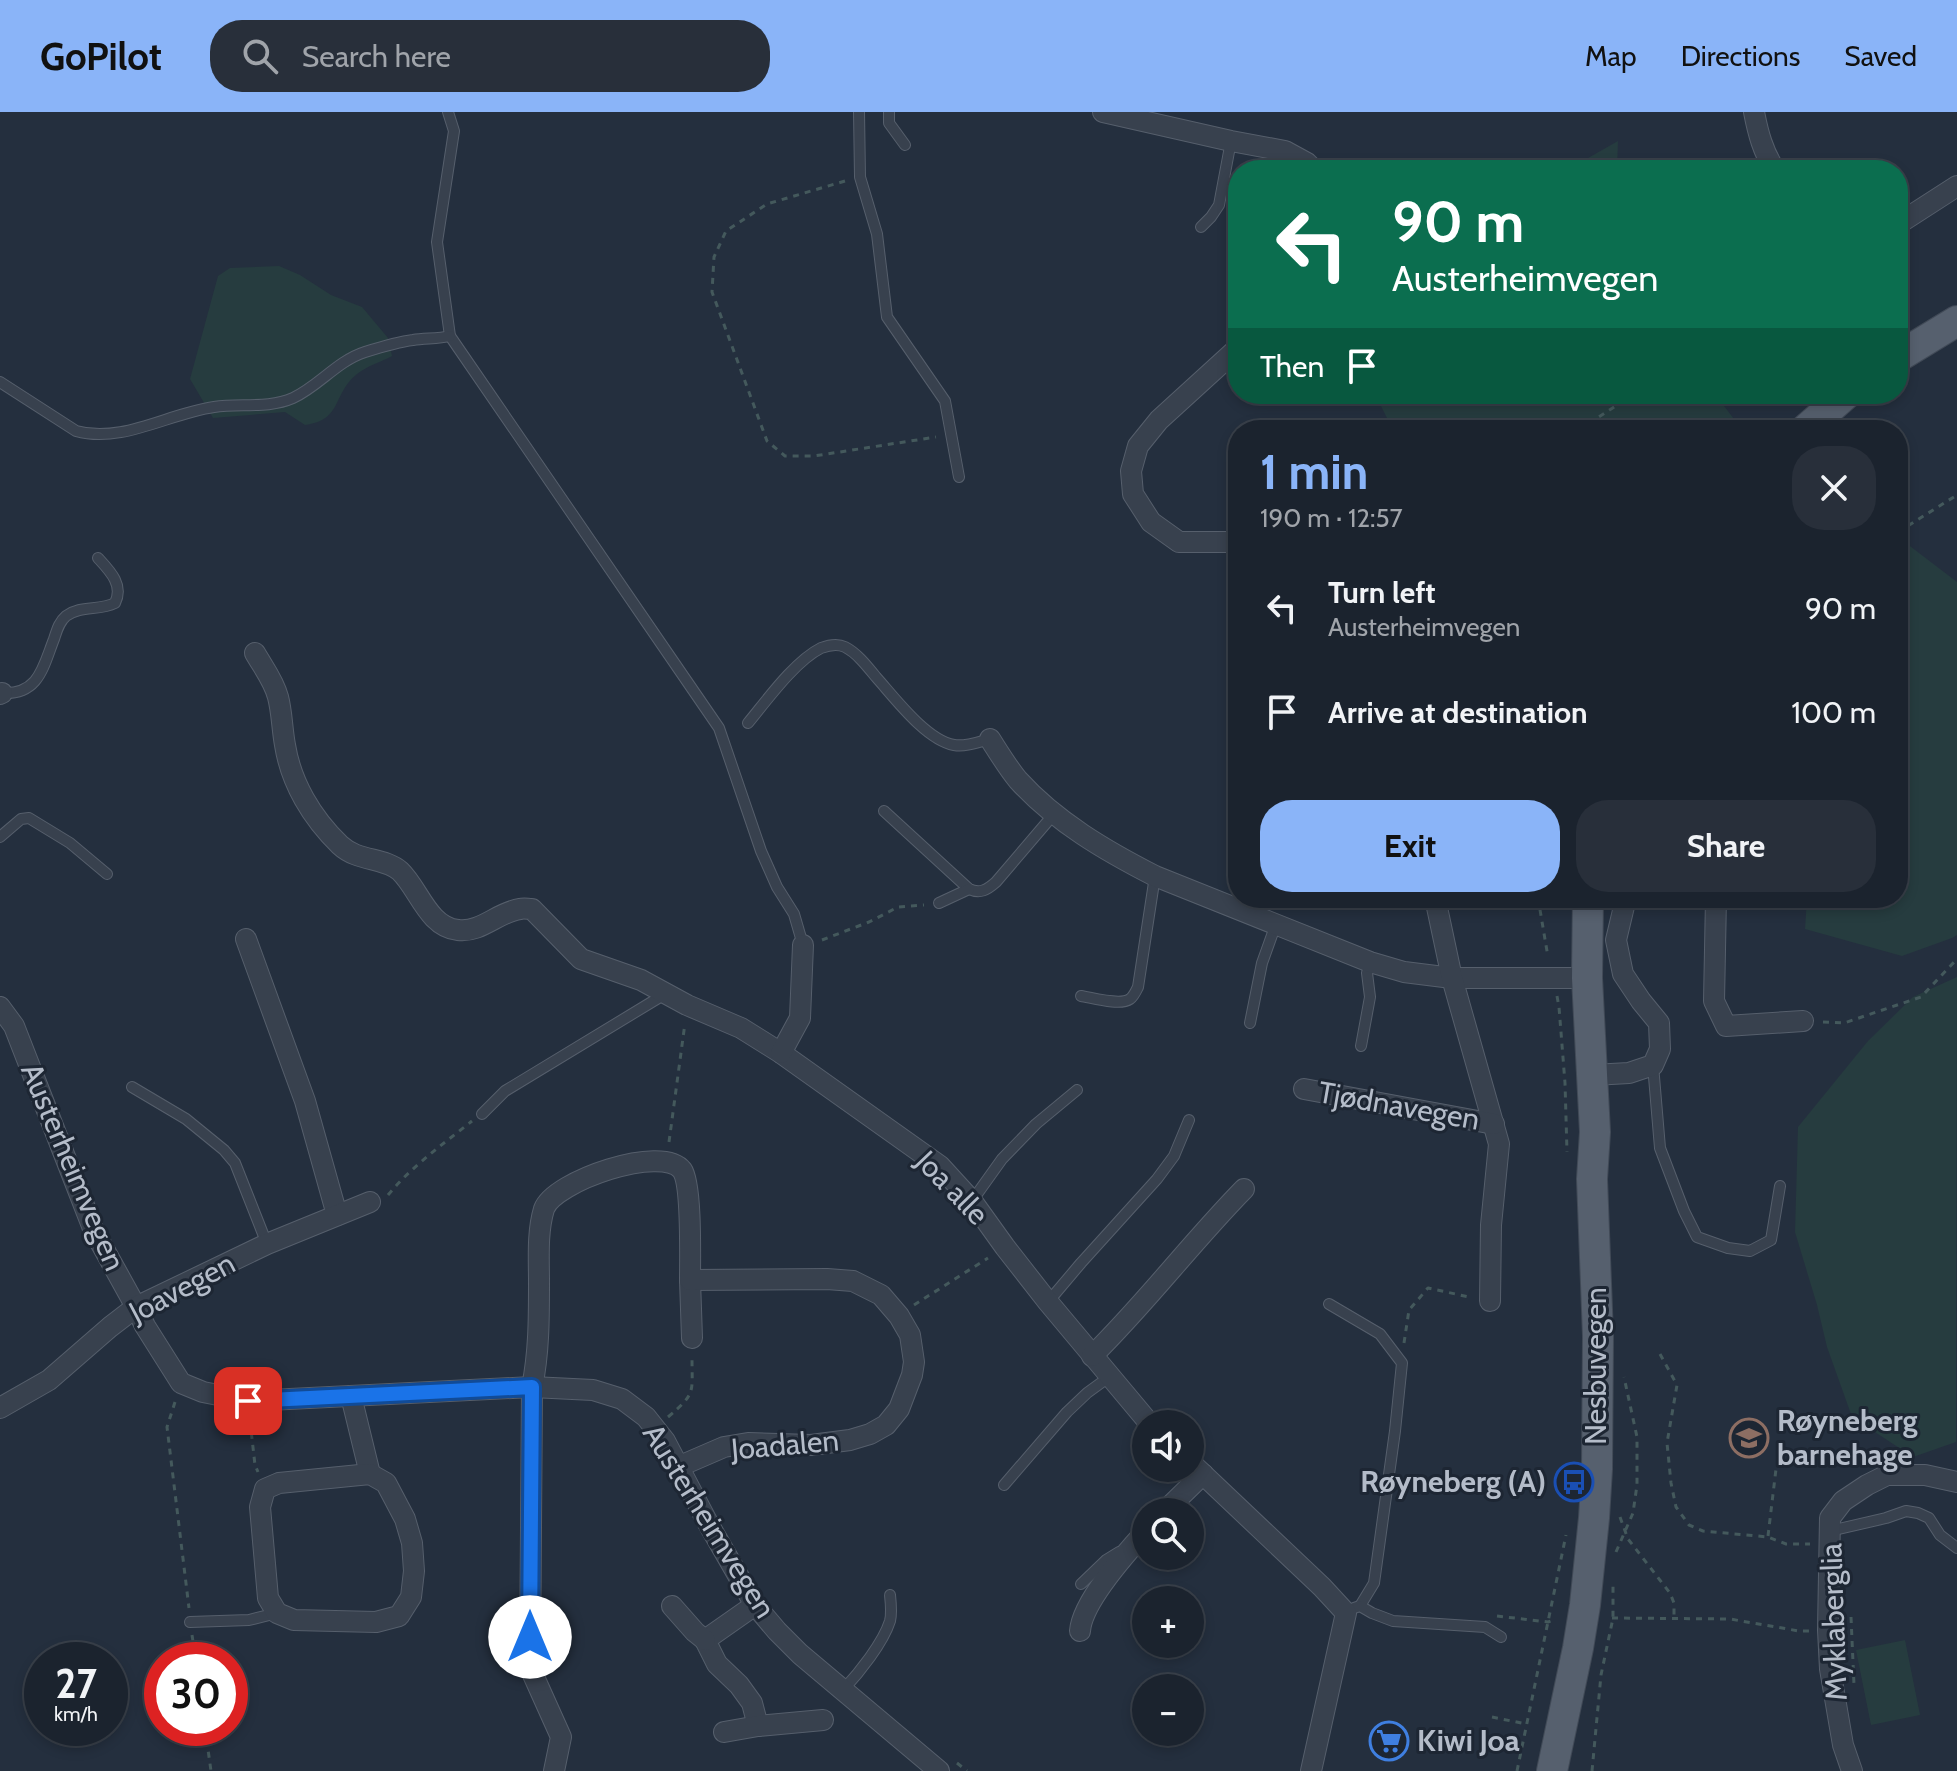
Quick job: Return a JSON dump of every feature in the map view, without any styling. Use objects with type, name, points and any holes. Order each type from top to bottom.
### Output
[{"type":"main road","points":[[1908,351],[1957,321]]},
{"type":"main road","points":[[1816,420],[1835,404]]},
{"type":"main road","name":"Nesbuvegen","points":[[1573,908],[1573,1017],[1584,1133],[1592,1179]]},
{"type":"main road","name":"Nesbuvegen","points":[[1552,1771],[1585,1605],[1597,1469],[1593,1075],[1571,978],[1586,908]]},
{"type":"main road","name":"Nesbuvegen","points":[[1569,1771],[1575,1724],[1578,1648]]},
{"type":"street","points":[[1103,112],[1285,151],[1302,160]]},
{"type":"street","points":[[1754,112],[1769,160]]},
{"type":"street","points":[[1908,218],[1957,186]]},
{"type":"street","points":[[1228,357],[1159,420],[1138,446],[1131,471],[1133,494],[1151,522],[1179,542],[1228,542]]},
{"type":"street","name":"Joa alle","points":[[255,653],[277,696],[290,769],[305,802],[342,847],[359,857],[396,868],[444,926],[457,930],[474,929],[519,909],[532,909],[581,959],[641,980],[687,1005],[741,1028],[781,1053],[940,1166],[972,1201],[1048,1302],[1138,1410]]},
{"type":"street","points":[[990,739],[1017,779],[1054,814],[1122,859],[1155,876],[1228,905]]},
{"type":"street","points":[[1236,908],[1370,962],[1404,972],[1452,978],[1571,978]]},
{"type":"street","name":"Tjødnavegen","points":[[1437,908],[1452,978],[1499,1144],[1491,1225],[1490,1301]]},
{"type":"street","points":[[1593,1075],[1629,1073],[1653,1065],[1660,1049],[1659,1023],[1623,974],[1616,940],[1624,908]]},
{"type":"street","points":[[1716,908],[1714,1001],[1726,1026],[1803,1021]]},
{"type":"street","points":[[246,939],[305,1101],[337,1215]]},
{"type":"street","points":[[781,1053],[800,1018],[803,945]]},
{"type":"street","name":"Austerheimvegen","points":[[0,1007],[14,1026],[94,1231],[145,1326],[181,1383],[203,1392],[248,1401],[532,1387],[593,1390],[622,1399],[646,1417],[665,1441],[755,1605],[800,1654],[935,1766]]},
{"type":"street","name":"Tjødnavegen","points":[[1304,1089],[1494,1124]]},
{"type":"street","points":[[554,1771],[561,1737],[530,1668],[532,1387],[538,1338],[540,1231],[550,1200],[584,1179],[642,1162],[664,1161],[675,1164],[683,1171],[686,1181],[692,1338]]},
{"type":"street","points":[[1092,1356],[1244,1189]]},
{"type":"street","name":"Joavegen","points":[[0,1408],[49,1380],[136,1307],[267,1244],[370,1202]]},
{"type":"street","name":"Joadalen","points":[[680,1466],[724,1447],[748,1443],[829,1444],[870,1434],[886,1425],[899,1409],[912,1375],[910,1335],[899,1316],[881,1295],[853,1281],[690,1280]]},
{"type":"street","points":[[351,1396],[370,1474]]},
{"type":"street","points":[[370,1474],[386,1483],[405,1519],[412,1543],[414,1571],[411,1597],[399,1616],[376,1622],[294,1620],[277,1613],[268,1598],[260,1507],[265,1489],[279,1483],[370,1474]]},
{"type":"street","name":"Myklaberglia","points":[[1852,1771],[1843,1745],[1830,1669],[1830,1518],[1843,1501],[1887,1475],[1925,1475],[1957,1482]]},
{"type":"street","points":[[1204,1476],[1322,1587],[1353,1610],[1311,1771]]},
{"type":"street","points":[[1080,1631],[1081,1620],[1091,1599],[1132,1546]]},
{"type":"street","points":[[705,1640],[755,1605]]},
{"type":"street","points":[[672,1606],[705,1640],[717,1664],[752,1703],[758,1726]]},
{"type":"street","points":[[724,1732],[823,1720]]},
{"type":"lane","points":[[448,112],[454,131],[437,242],[450,336],[719,728],[761,851],[777,887],[794,914],[803,945]]},
{"type":"lane","points":[[859,112],[860,177],[877,234],[887,317],[945,401],[959,477]]},
{"type":"lane","points":[[889,112],[889,123],[905,145]]},
{"type":"lane","points":[[1201,227],[1219,205],[1231,141]]},
{"type":"lane","points":[[0,382],[76,431],[100,435],[217,406],[282,402],[304,392],[341,363],[362,353],[405,341],[450,336]]},
{"type":"lane","points":[[1,692],[19,692],[35,682],[58,628],[68,615],[84,608],[115,603],[119,591],[117,582],[98,558]]},
{"type":"lane","points":[[748,723],[780,685],[813,653],[827,646],[840,645],[867,666],[923,727],[943,741],[964,745],[990,739]]},
{"type":"lane","points":[[884,811],[969,889],[981,892],[996,882],[1054,814]]},
{"type":"lane","points":[[0,837],[21,819],[29,818],[70,843],[107,874]]},
{"type":"lane","points":[[1081,996],[1122,1002],[1134,995],[1138,987],[1155,876]]},
{"type":"lane","points":[[939,903],[969,889]]},
{"type":"lane","points":[[1250,1023],[1262,963],[1276,924]]},
{"type":"lane","points":[[1361,1046],[1370,997],[1367,973],[1370,962]]},
{"type":"lane","points":[[482,1114],[505,1091],[665,994]]},
{"type":"lane","points":[[1653,1065],[1660,1148],[1697,1237],[1728,1248],[1750,1251],[1771,1240],[1780,1186]]},
{"type":"lane","points":[[132,1087],[186,1119],[224,1150],[235,1163],[267,1244]]},
{"type":"lane","points":[[972,1201],[1002,1159],[1036,1124],[1077,1090]]},
{"type":"lane","points":[[1048,1302],[1157,1179],[1174,1156],[1189,1120]]},
{"type":"lane","points":[[1329,1304],[1380,1334],[1402,1363],[1374,1583],[1353,1610],[1393,1621],[1485,1627],[1501,1637]]},
{"type":"lane","points":[[1004,1485],[1067,1412],[1109,1377]]},
{"type":"lane","points":[[1830,1538],[1906,1511],[1929,1518],[1940,1535],[1957,1548]]},
{"type":"lane","points":[[1081,1584],[1106,1560],[1129,1549]]},
{"type":"lane","points":[[842,1690],[871,1654],[889,1623],[890,1595]]},
{"type":"lane","points":[[190,1622],[249,1620],[277,1613]]},
{"type":"path","points":[[860,177],[767,204],[726,231],[714,257],[712,292],[767,441],[785,456],[814,456],[951,435]]},
{"type":"path","points":[[1594,420],[1619,404]]},
{"type":"path","points":[[1908,526],[1957,495]]},
{"type":"path","points":[[803,945],[827,939],[898,907],[939,903]]},
{"type":"path","points":[[1542,908],[1571,978]]},
{"type":"path","points":[[1803,1021],[1844,1023],[1921,997],[1957,959]]},
{"type":"path","points":[[664,1161],[671,1134],[687,1005]]},
{"type":"path","points":[[370,1202],[387,1196],[419,1163],[482,1114]]},
{"type":"path","points":[[899,1316],[1005,1247]]},
{"type":"path","points":[[1402,1363],[1409,1310],[1428,1288],[1490,1301]]},
{"type":"path","points":[[667,1417],[692,1392],[692,1338]]},
{"type":"path","points":[[1660,1354],[1677,1385],[1667,1443],[1676,1507],[1689,1525],[1703,1531],[1768,1537],[1786,1544],[1830,1538]]},
{"type":"path","points":[[1614,1559],[1633,1513],[1636,1494],[1637,1437],[1623,1375]]},
{"type":"path","points":[[181,1383],[167,1427],[193,1642]]},
{"type":"path","points":[[248,1401],[255,1465],[265,1489]]},
{"type":"path","points":[[1768,1537],[1776,1469],[1791,1450]]},
{"type":"path","points":[[1620,1517],[1628,1539],[1670,1593],[1674,1617]]},
{"type":"path","points":[[1517,1771],[1569,1523]]},
{"type":"path","points":[[1592,1771],[1601,1675],[1613,1618],[1614,1574]]},
{"type":"path","points":[[1548,1622],[1564,1617]]},
{"type":"path","points":[[1613,1618],[1730,1619],[1799,1631],[1815,1630]]},
{"type":"path","points":[[1492,1717],[1526,1724]]},
{"type":"path","points":[[208,1746],[211,1771]]},
{"type":"path","points":[[935,1766],[967,1771]]},
{"type":"green space","points":[[1618,141],[1617,160],[1585,160]]},
{"type":"green space","points":[[279,266],[331,295],[362,307],[388,338],[392,356],[357,374],[332,412],[317,422],[305,425],[285,412],[213,418],[190,379],[218,276],[230,268]]},
{"type":"green space","points":[[1380,404],[1723,404],[1735,420],[1388,420]]},
{"type":"green space","points":[[1908,545],[1957,582],[1957,935],[1902,956],[1805,929],[1806,908],[1908,908]]},
{"type":"green space","points":[[1957,977],[1956,1442],[1913,1457],[1852,1417],[1827,1347],[1795,1232],[1798,1127],[1868,1041],[1913,997]]},
{"type":"green space","points":[[1905,1640],[1920,1715],[1871,1725],[1856,1650]]},
{"type":"place","name":"Røyneberg barnehage","points":[[1749,1438]]},
{"type":"place","name":"Røyneberg (A)","points":[[1574,1482]]},
{"type":"place","name":"Kiwi Joa","points":[[1389,1741]]},
{"type":"route","points":[[248,1401],[532,1387],[530,1637]]}]
